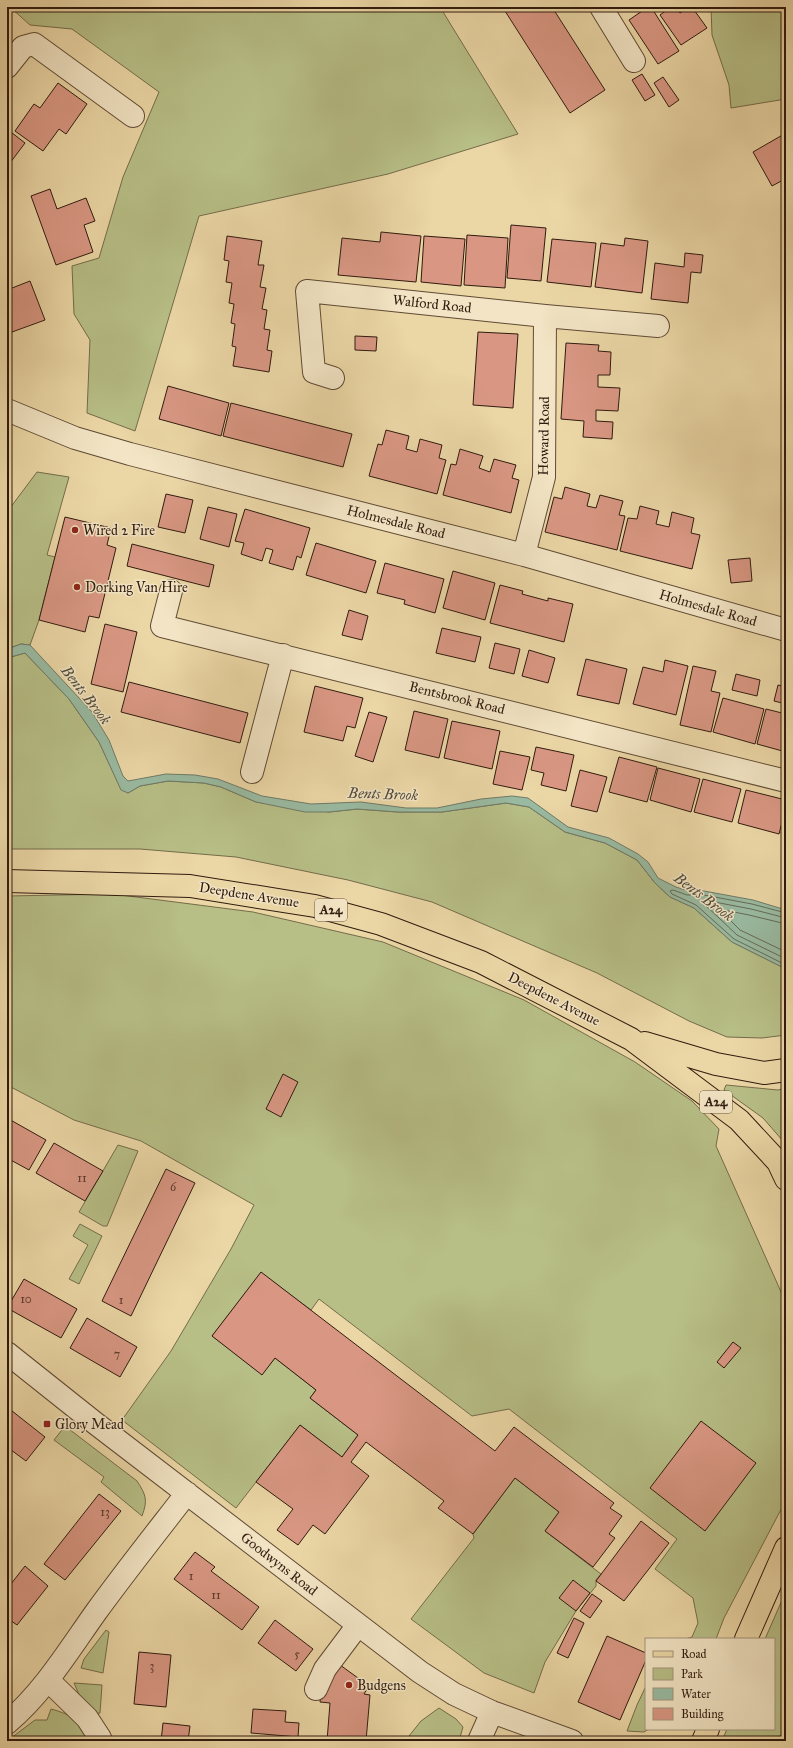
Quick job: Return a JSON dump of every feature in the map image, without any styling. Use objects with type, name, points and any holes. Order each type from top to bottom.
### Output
[{"type":"main road","name":"Deepdene Avenue","points":[[7,881],[190,886],[315,906],[382,924],[481,962],[631,1039],[740,1120],[778,1162],[786,1179]]},
{"type":"main road","name":"Deepdene Avenue","points":[[631,1039],[716,1064],[764,1073],[786,1070]]},
{"type":"main road","points":[[746,1638],[786,1548]]},
{"type":"main road","points":[[703,1741],[708,1730]]},
{"type":"street","points":[[601,7],[634,61]]},
{"type":"street","points":[[7,67],[23,47],[34,44],[133,116]]},
{"type":"street","name":"Walford Road","points":[[333,378],[314,372],[307,291],[545,316],[658,326]]},
{"type":"street","name":"Howard Road","points":[[524,555],[544,477],[545,316]]},
{"type":"street","name":"Holmesdale Road","points":[[7,410],[75,438],[130,454],[524,555],[786,630]]},
{"type":"street","name":"Bentsbrook Road","points":[[171,591],[162,626],[786,781]]},
{"type":"street","points":[[252,772],[283,655]]},
{"type":"street","name":"Goodwyns Road","points":[[7,1353],[95,1423],[420,1672],[454,1694],[492,1712],[572,1741]]},
{"type":"street","points":[[7,1723],[24,1710],[48,1680],[103,1603],[187,1493]]},
{"type":"street","points":[[316,1689],[325,1669],[358,1625]]},
{"type":"street","points":[[48,1680],[87,1718],[100,1738],[100,1741]]},
{"type":"street","points":[[479,1741],[492,1712]]},
{"type":"green space","points":[[10,7],[440,7],[518,134],[388,174],[199,216],[135,431],[87,413],[90,340],[74,314],[72,266],[99,258],[123,177],[159,92],[72,29],[30,25]]},
{"type":"green space","points":[[711,7],[786,7],[786,99],[731,108],[729,85],[712,35]]},
{"type":"green space","points":[[37,472],[69,477],[47,555],[55,557],[39,620],[30,645],[21,644],[7,649],[7,512]]},
{"type":"green space","points":[[25,653],[69,699],[99,742],[121,789],[128,793],[140,786],[168,781],[204,783],[221,787],[256,802],[329,812],[357,809],[398,812],[442,812],[506,803],[529,807],[565,832],[605,843],[637,860],[655,883],[670,897],[694,908],[732,942],[786,969],[786,1035],[762,1038],[727,1037],[689,1021],[597,973],[432,902],[348,880],[236,857],[140,849],[7,849],[7,658]]},
{"type":"green space","points":[[113,894],[253,912],[383,942],[524,1000],[635,1062],[692,1101],[719,1129],[716,1146],[786,1303],[786,1500],[724,1618],[716,1638],[688,1638],[692,1637],[698,1623],[693,1598],[655,1569],[677,1539],[509,1409],[472,1416],[319,1299],[311,1310],[261,1273],[212,1336],[262,1374],[275,1358],[316,1390],[310,1398],[358,1435],[342,1457],[300,1425],[236,1508],[122,1420],[171,1351],[231,1249],[254,1205],[141,1141],[74,1120],[7,1085],[7,896]]},
{"type":"green space","points":[[726,1085],[778,1090],[786,1088],[786,1133],[783,1141],[763,1118],[724,1090]]},
{"type":"green space","points":[[118,1145],[138,1151],[107,1226],[103,1226],[79,1212]]},
{"type":"green space","points":[[80,1224],[102,1236],[79,1284],[69,1279],[88,1245],[73,1236]]},
{"type":"green space","points":[[65,1426],[137,1481],[145,1498],[145,1506],[142,1516],[101,1482],[104,1477],[54,1440]]},
{"type":"green space","points":[[515,1478],[559,1512],[545,1531],[601,1574],[596,1580],[596,1586],[576,1611],[545,1662],[534,1693],[484,1673],[411,1619],[474,1538],[473,1534]]},
{"type":"green space","points":[[786,1591],[786,1734],[777,1737],[775,1741],[722,1741],[727,1730],[775,1730],[775,1638],[765,1638]]},
{"type":"green space","points":[[106,1630],[109,1632],[103,1673],[81,1668],[84,1659]]},
{"type":"green space","points":[[74,1683],[102,1685],[100,1713],[94,1714],[81,1699]]},
{"type":"green space","points":[[645,1688],[645,1730],[647,1730],[644,1732],[627,1731]]},
{"type":"green space","points":[[439,1708],[456,1719],[463,1727],[459,1741],[405,1741],[421,1721]]},
{"type":"green space","points":[[51,1709],[74,1719],[82,1728],[89,1740],[7,1741],[35,1720],[47,1720]]},
{"type":"water","name":"Bents Brook","points":[[21,644],[30,645],[92,712],[109,740],[123,776],[128,781],[166,774],[195,775],[218,779],[262,796],[311,804],[361,802],[406,808],[437,808],[481,799],[512,796],[528,798],[568,827],[609,838],[638,854],[648,862],[658,878],[676,887],[688,891],[704,891],[753,900],[786,910],[786,969],[732,942],[694,908],[670,897],[655,883],[637,860],[605,843],[565,832],[529,807],[506,803],[442,812],[398,812],[357,809],[329,812],[305,812],[256,802],[221,787],[204,783],[168,781],[140,786],[128,793],[121,790],[99,742],[69,699],[25,653],[7,658],[7,649]]},
{"type":"building","points":[[510,7],[552,7],[605,90],[570,113],[505,11]]},
{"type":"building","points":[[648,7],[651,7],[679,51],[658,64],[629,20]]},
{"type":"building","points":[[671,7],[676,7],[680,13],[689,7],[692,7],[707,28],[681,45],[660,15]]},
{"type":"building","points":[[642,74],[655,95],[645,101],[632,80]]},
{"type":"building","points":[[663,77],[679,100],[669,107],[654,83]]},
{"type":"building","points":[[58,83],[87,104],[66,134],[59,129],[43,151],[15,131],[34,104],[40,108]]},
{"type":"building","points":[[7,129],[25,143],[7,167]]},
{"type":"building","points":[[786,133],[786,182],[785,179],[772,186],[753,152]]},
{"type":"building","points":[[50,189],[57,209],[86,198],[95,221],[84,225],[93,252],[56,265],[31,196]]},
{"type":"building","points":[[511,225],[546,228],[541,281],[507,278]]},
{"type":"building","points":[[381,232],[421,236],[416,282],[338,275],[342,238],[380,242]]},
{"type":"building","points":[[467,235],[508,238],[505,288],[464,285]]},
{"type":"building","points":[[227,236],[262,241],[258,265],[264,265],[260,287],[266,288],[262,309],[267,310],[264,329],[270,330],[267,350],[272,351],[269,372],[233,366],[236,347],[232,346],[235,324],[231,323],[234,304],[229,303],[232,283],[226,282],[229,261],[224,260]]},
{"type":"building","points":[[424,236],[465,239],[461,286],[421,282]]},
{"type":"building","points":[[625,238],[648,241],[642,293],[595,287],[601,243],[624,246]]},
{"type":"building","points":[[552,239],[596,243],[591,287],[547,282]]},
{"type":"building","points":[[685,253],[703,255],[701,273],[691,272],[688,303],[651,299],[655,263],[684,267]]},
{"type":"building","points":[[30,281],[45,320],[12,332],[7,319],[7,290]]},
{"type":"building","points":[[478,332],[518,334],[513,408],[473,405]]},
{"type":"building","points":[[355,336],[377,337],[376,351],[355,350]]},
{"type":"building","points":[[566,343],[599,345],[598,351],[611,352],[610,375],[598,375],[598,387],[620,388],[618,411],[596,410],[596,421],[613,422],[612,439],[583,437],[584,421],[561,419]]},
{"type":"building","points":[[168,386],[229,403],[221,436],[159,419]]},
{"type":"building","points":[[231,403],[352,434],[343,467],[223,436]]},
{"type":"building","points":[[386,430],[409,436],[406,449],[417,452],[420,439],[442,445],[439,458],[446,460],[437,494],[369,476],[378,444],[382,445]]},
{"type":"building","points":[[460,449],[483,456],[479,468],[490,472],[494,459],[516,465],[512,478],[519,480],[511,513],[443,495],[451,464],[456,465]]},
{"type":"building","points":[[565,487],[590,494],[587,506],[596,508],[600,495],[623,501],[619,515],[625,516],[617,550],[545,532],[554,497],[562,499]]},
{"type":"building","points":[[166,494],[193,500],[185,533],[158,527]]},
{"type":"building","points":[[640,506],[659,511],[656,524],[669,527],[672,512],[694,518],[691,533],[700,535],[692,569],[620,551],[628,518],[637,519]]},
{"type":"building","points":[[208,507],[237,514],[229,547],[200,539]]},
{"type":"building","points":[[245,509],[310,528],[301,558],[297,556],[293,570],[269,563],[273,550],[266,548],[262,561],[241,554],[244,543],[235,541]]},
{"type":"building","name":"Dorking Van Hire","points":[[65,517],[111,528],[107,545],[116,548],[99,618],[89,616],[85,632],[39,620]]},
{"type":"building","points":[[316,543],[376,561],[366,593],[306,575]]},
{"type":"building","points":[[132,544],[214,565],[209,587],[127,566]]},
{"type":"building","points":[[750,558],[752,581],[731,583],[728,560]]},
{"type":"building","points":[[385,563],[444,579],[435,613],[404,604],[405,600],[377,593]]},
{"type":"building","points":[[453,571],[495,583],[485,620],[443,608]]},
{"type":"building","points":[[500,585],[523,591],[522,594],[548,601],[548,598],[573,604],[564,642],[490,623]]},
{"type":"building","points":[[349,610],[368,616],[362,640],[342,635]]},
{"type":"building","points":[[105,624],[137,632],[123,692],[91,684]]},
{"type":"building","points":[[442,628],[481,637],[475,662],[436,653]]},
{"type":"building","points":[[495,643],[520,649],[514,674],[489,668]]},
{"type":"building","points":[[529,650],[555,658],[548,683],[522,676]]},
{"type":"building","points":[[586,659],[627,669],[619,704],[577,695]]},
{"type":"building","points":[[665,660],[688,666],[676,715],[633,704],[643,667],[663,672]]},
{"type":"building","points":[[693,666],[716,671],[711,691],[720,693],[711,732],[680,725]]},
{"type":"building","points":[[736,674],[760,680],[757,696],[732,690]]},
{"type":"building","points":[[129,682],[248,713],[240,743],[121,712]]},
{"type":"building","points":[[778,685],[786,687],[786,704],[774,701]]},
{"type":"building","points":[[315,686],[363,698],[355,728],[347,726],[343,741],[304,732]]},
{"type":"building","points":[[723,698],[764,709],[755,744],[713,732]]},
{"type":"building","points":[[766,709],[786,714],[786,752],[757,744]]},
{"type":"building","points":[[414,711],[448,719],[439,758],[405,750]]},
{"type":"building","points":[[369,712],[387,717],[373,762],[355,756]]},
{"type":"building","points":[[452,721],[500,731],[492,769],[444,758]]},
{"type":"building","points":[[536,747],[574,755],[566,791],[541,785],[544,773],[531,770]]},
{"type":"building","points":[[500,751],[530,757],[522,790],[493,784]]},
{"type":"building","points":[[619,757],[657,767],[647,802],[609,792]]},
{"type":"building","points":[[658,768],[700,779],[691,812],[650,800]]},
{"type":"building","points":[[580,770],[607,777],[597,812],[571,806]]},
{"type":"building","points":[[703,779],[741,789],[732,822],[694,812]]},
{"type":"building","points":[[746,790],[786,800],[786,807],[779,834],[738,823]]},
{"type":"building","points":[[786,814],[786,834],[781,833]]},
{"type":"building","points":[[283,1074],[298,1082],[281,1117],[266,1109]]},
{"type":"building","points":[[7,1118],[46,1140],[29,1170],[7,1158]]},
{"type":"building","points":[[54,1143],[103,1171],[85,1201],[36,1173]]},
{"type":"building","points":[[166,1169],[195,1183],[131,1316],[102,1301]]},
{"type":"building","points":[[261,1272],[495,1451],[514,1427],[614,1503],[610,1508],[622,1516],[609,1534],[615,1538],[593,1567],[545,1531],[559,1512],[515,1478],[473,1534],[438,1508],[444,1501],[366,1442],[351,1462],[369,1476],[325,1534],[313,1525],[298,1545],[277,1530],[293,1509],[256,1482],[300,1425],[342,1457],[358,1435],[310,1398],[316,1390],[275,1358],[262,1375],[212,1336]]},
{"type":"building","points":[[24,1279],[77,1309],[61,1338],[7,1308]]},
{"type":"building","points":[[87,1318],[137,1347],[120,1377],[70,1348]]},
{"type":"building","points":[[733,1342],[741,1348],[724,1368],[717,1362]]},
{"type":"building","points":[[7,1407],[45,1437],[26,1461],[7,1447]]},
{"type":"building","points":[[701,1421],[756,1463],[705,1531],[650,1488]]},
{"type":"building","points":[[99,1494],[121,1511],[65,1580],[44,1564]]},
{"type":"building","points":[[641,1521],[669,1543],[624,1601],[596,1581]]},
{"type":"building","points":[[195,1552],[215,1567],[211,1571],[259,1607],[242,1630],[174,1579]]},
{"type":"building","points":[[25,1566],[48,1586],[17,1625],[7,1618],[7,1589]]},
{"type":"building","points":[[573,1580],[590,1593],[576,1611],[559,1598]]},
{"type":"building","points":[[592,1594],[602,1601],[590,1618],[580,1611]]},
{"type":"building","points":[[574,1618],[584,1623],[568,1658],[557,1653]]},
{"type":"building","points":[[275,1620],[313,1649],[296,1671],[258,1643]]},
{"type":"building","points":[[607,1636],[645,1653],[645,1662],[620,1720],[578,1702]]},
{"type":"building","points":[[139,1652],[171,1655],[166,1707],[134,1704]]},
{"type":"building","points":[[336,1662],[369,1686],[364,1694],[370,1695],[366,1741],[327,1741],[330,1703],[320,1702],[322,1681]]},
{"type":"building","points":[[253,1709],[286,1711],[285,1722],[299,1723],[298,1737],[251,1733]]},
{"type":"building","points":[[163,1723],[190,1726],[188,1741],[161,1741]]},
{"type":"place","name":"Wired 2 Fire","points":[[75,530]]},
{"type":"place","name":"Dorking Van Hire","points":[[77,587]]},
{"type":"place","name":"Glory Mead","points":[[47,1424]]},
{"type":"place","name":"Budgens","points":[[349,1685]]}]
